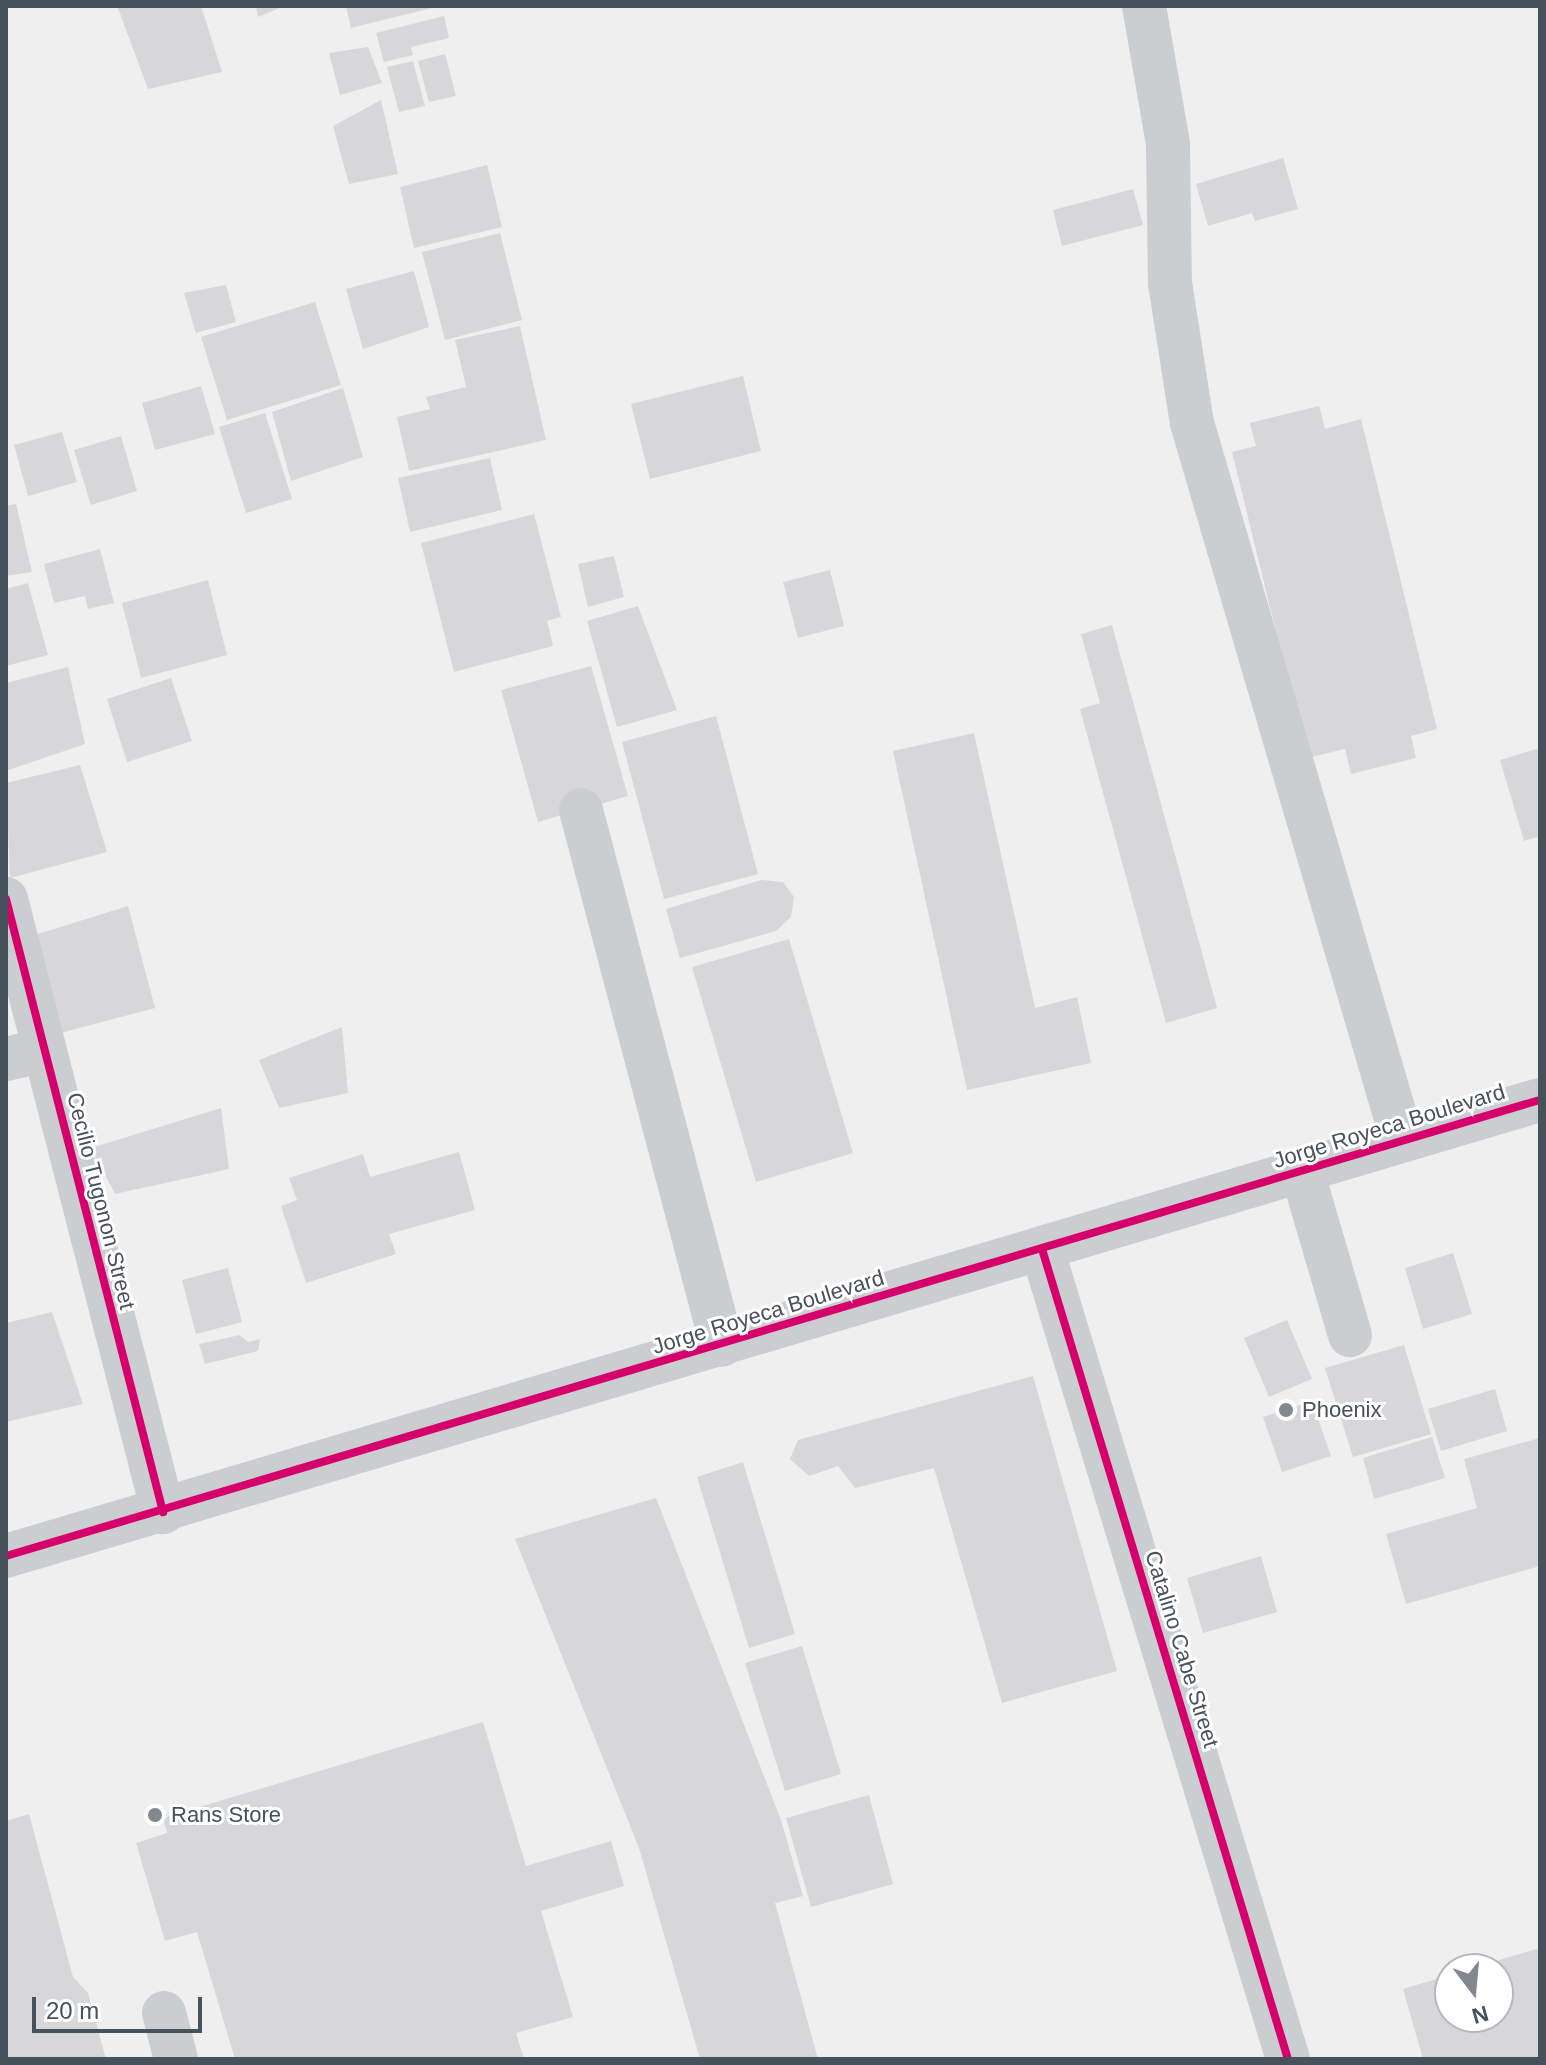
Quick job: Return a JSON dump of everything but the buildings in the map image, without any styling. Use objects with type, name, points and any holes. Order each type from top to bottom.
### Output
[{"type":"street","points":[[1144,6],[1168,144],[1170,283],[1192,423],[1402,1139]]},
{"type":"street","points":[[581,810],[722,1345]]},
{"type":"street","name":"Cecilio Tugonon Street","points":[[6,899],[25,1054],[163,1512]]},
{"type":"street","name":"Jorge Royeca Boulevard","points":[[6,1556],[163,1512],[1540,1100]]},
{"type":"street","points":[[1302,1171],[1350,1335]]},
{"type":"street","name":"Catalino Cabe Street","points":[[1042,1249],[1288,2059]]},
{"type":"street","points":[[164,2013],[176,2059]]},
{"type":"cycle path","points":[[6,899],[163,1512]]},
{"type":"cycle path","points":[[6,1556],[1540,1100]]},
{"type":"cycle path","points":[[1042,1249],[1288,2059]]},
{"type":"place","name":"Phoenix","points":[[1286,1410]]},
{"type":"place","name":"Rans Store","points":[[155,1815]]}]
